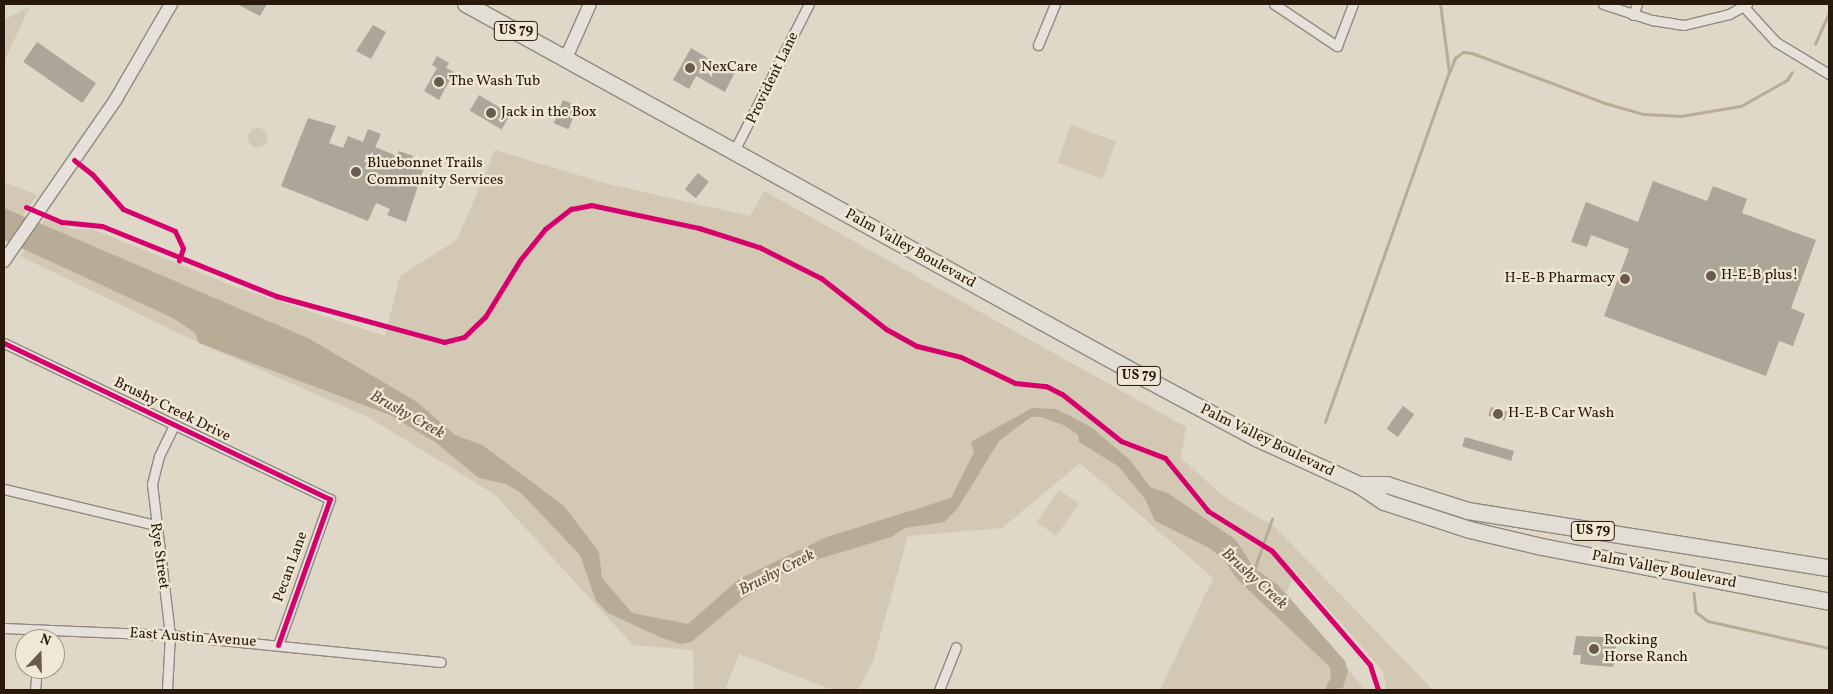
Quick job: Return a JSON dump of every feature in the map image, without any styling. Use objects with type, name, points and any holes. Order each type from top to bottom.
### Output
[{"type":"highway","name":"Palm Valley Boulevard","points":[[466,4],[1256,438],[1359,485],[1384,502],[1420,515],[1591,556],[1829,602]]},
{"type":"highway","name":"Palm Valley Boulevard","points":[[1359,485],[1387,486],[1468,511],[1713,548],[1829,568]]},
{"type":"highway","points":[[1591,556],[1600,544],[1612,541],[1703,554],[1713,548]]},
{"type":"street","points":[[4,261],[116,99],[171,4]]},
{"type":"street","points":[[566,58],[590,4]]},
{"type":"street","name":"Provident Lane","points":[[734,151],[809,4]]},
{"type":"street","points":[[1038,45],[1055,4]]},
{"type":"street","points":[[1274,4],[1337,46],[1353,4]]},
{"type":"street","points":[[1603,4],[1633,15],[1684,25],[1745,5],[1776,42],[1829,74]]},
{"type":"street","points":[[1633,15],[1637,4]]},
{"type":"street","name":"Brushy Creek Drive","points":[[4,343],[330,499]]},
{"type":"street","name":"Rye Street","points":[[167,690],[170,635],[154,525],[154,470],[174,425]]},
{"type":"street","points":[[4,489],[154,525]]},
{"type":"street","name":"Pecan Lane","points":[[278,645],[330,499]]},
{"type":"street","name":"East Austin Avenue","points":[[4,628],[40,629]]},
{"type":"street","name":"East Austin Avenue","points":[[65,630],[170,635],[442,662]]},
{"type":"street","points":[[939,690],[956,647]]},
{"type":"shaded area","points":[[30,6],[4,62],[4,20]]},
{"type":"shaded area","points":[[1071,125],[1116,141],[1102,179],[1057,163]]},
{"type":"shaded area","points":[[258,128],[265,131],[268,138],[265,145],[258,148],[251,145],[248,138],[251,131]]},
{"type":"shaded area","points":[[495,150],[604,183],[750,216],[764,191],[1186,427],[1181,458],[1223,496],[1276,528],[1433,690],[1386,690],[1383,671],[1296,572],[1286,593],[1365,690],[1160,690],[1213,578],[1080,463],[1002,528],[908,536],[873,661],[858,690],[833,690],[739,654],[725,690],[694,690],[693,650],[633,645],[494,494],[368,417],[199,343],[20,256],[45,219],[72,229],[92,229],[236,287],[385,336],[400,276],[457,240]]},
{"type":"shaded area","points":[[4,182],[37,195],[4,243]]},
{"type":"shaded area","points":[[1059,490],[1079,504],[1056,536],[1037,522]]},
{"type":"water","name":"Brushy Creek","points":[[4,208],[308,338],[417,402],[455,435],[482,445],[564,506],[599,552],[602,578],[632,613],[688,624],[739,579],[827,537],[951,498],[974,452],[971,442],[1032,408],[1056,409],[1091,427],[1130,460],[1150,487],[1168,493],[1236,540],[1254,568],[1278,585],[1345,661],[1348,671],[1343,688],[1325,690],[1331,677],[1330,667],[1238,580],[1224,560],[1211,549],[1155,521],[1145,499],[1118,466],[1079,442],[1078,435],[1066,426],[1041,417],[1031,417],[999,441],[958,508],[944,522],[905,528],[891,537],[796,566],[744,598],[691,642],[681,644],[662,638],[608,613],[596,601],[580,555],[521,493],[506,484],[479,478],[435,442],[390,415],[199,343],[195,333],[173,318],[4,240]]},
{"type":"building","points":[[237,4],[267,4],[260,16]]},
{"type":"building","points":[[373,25],[386,32],[371,59],[356,51]]},
{"type":"building","points":[[37,42],[96,83],[82,103],[23,62]]},
{"type":"building","points":[[691,48],[734,74],[725,92],[696,76],[689,89],[673,80]]},
{"type":"building","name":"The Wash Tub","points":[[437,56],[449,63],[446,68],[454,72],[439,100],[424,91],[437,68],[432,65]]},
{"type":"building","name":"Jack in the Box","points":[[479,95],[511,114],[501,129],[470,110]]},
{"type":"building","points":[[563,100],[578,106],[568,129],[554,123]]},
{"type":"building","name":"Bluebonnet Trails Community Services","points":[[308,118],[336,126],[329,143],[343,148],[348,136],[363,142],[368,129],[381,134],[375,147],[397,156],[399,151],[413,156],[410,163],[424,168],[406,222],[387,215],[390,209],[376,203],[368,221],[281,186]]},
{"type":"building","points":[[698,173],[709,182],[696,198],[685,189]]},
{"type":"building","name":"H-E-B plus!","points":[[1653,181],[1707,201],[1713,186],[1747,199],[1742,213],[1816,240],[1791,308],[1805,314],[1793,346],[1779,341],[1766,376],[1604,316],[1629,249],[1591,235],[1587,247],[1571,242],[1586,202],[1638,222]]},
{"type":"building","points":[[1403,406],[1414,414],[1398,437],[1387,429]]},
{"type":"building","name":"H-E-B Car Wash","points":[[1491,407],[1507,412],[1505,421],[1488,416]]},
{"type":"building","points":[[1465,437],[1514,451],[1511,461],[1462,447]]},
{"type":"building","name":"Rocking Horse Ranch","points":[[1576,636],[1605,637],[1605,643],[1616,644],[1615,663],[1612,667],[1580,664],[1581,655],[1573,655]]},
{"type":"waterway","points":[[1325,422],[1449,72],[1440,4]]},
{"type":"waterway","points":[[1815,44],[1829,13]]},
{"type":"waterway","points":[[1450,71],[1455,58],[1463,52],[1472,53],[1605,103],[1643,114],[1681,116],[1741,106],[1787,80],[1792,72]]},
{"type":"waterway","name":"Brushy Creek","points":[[1254,570],[1272,519]]},
{"type":"waterway","points":[[1694,593],[1696,612],[1708,621],[1829,648]]},
{"type":"cycle path","points":[[74,160],[92,174],[123,209],[175,231],[183,248],[179,260]]},
{"type":"cycle path","points":[[26,207],[62,222],[102,226],[276,296],[444,342],[464,337],[485,317],[520,260],[545,229],[571,209],[591,205],[699,228],[759,247],[821,278],[886,329],[917,346],[961,357],[1015,383],[1046,386],[1062,394],[1121,441],[1165,458],[1208,511],[1272,551],[1370,665],[1378,690]]},
{"type":"cycle path","points":[[4,343],[330,499],[278,645]]},
{"type":"place","name":"NexCare","points":[[690,68]]},
{"type":"place","name":"The Wash Tub","points":[[439,82]]},
{"type":"place","name":"Jack in the Box","points":[[491,113]]},
{"type":"place","name":"Bluebonnet Trails Community Services","points":[[356,172]]},
{"type":"place","name":"H-E-B plus!","points":[[1711,276]]},
{"type":"place","name":"H-E-B Pharmacy","points":[[1625,279]]},
{"type":"place","name":"H-E-B Car Wash","points":[[1498,414]]},
{"type":"place","name":"Rocking Horse Ranch","points":[[1594,649]]}]
